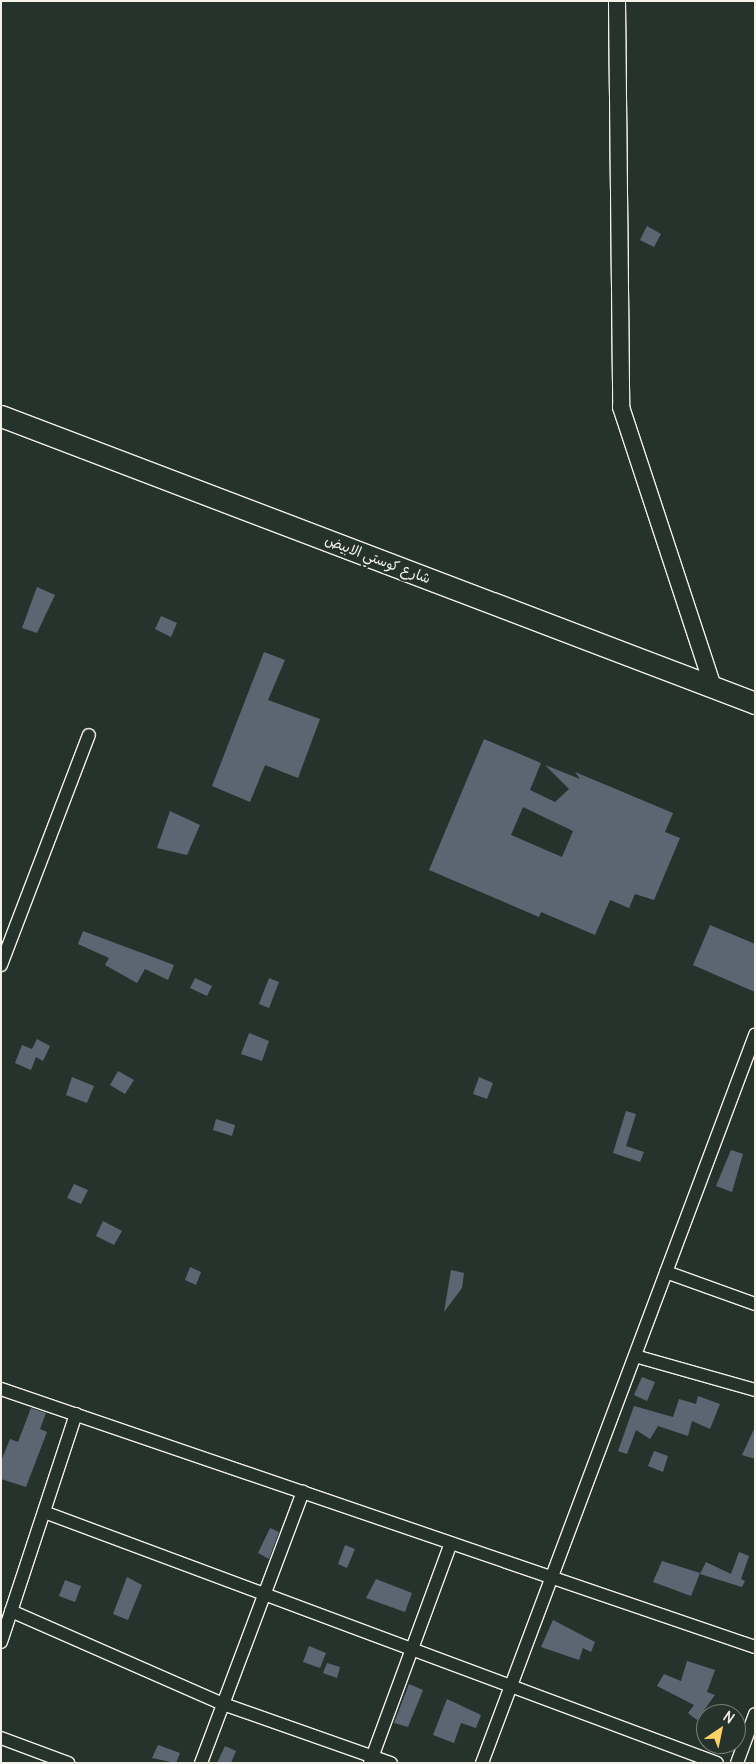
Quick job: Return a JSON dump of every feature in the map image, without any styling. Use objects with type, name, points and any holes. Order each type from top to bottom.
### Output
[{"type":"highway","name":"شارع كوستي الابيض","points":[[1,416],[755,703]]},
{"type":"street","points":[[617,1],[620,407],[713,687]]},
{"type":"street","points":[[1,965],[89,735]]},
{"type":"street","points":[[482,1763],[755,1035]]},
{"type":"street","points":[[666,1272],[755,1304]]},
{"type":"street","points":[[635,1356],[755,1390]]},
{"type":"street","points":[[1,1389],[755,1647]]},
{"type":"street","points":[[1,1642],[76,1414]]},
{"type":"street","points":[[201,1763],[303,1492]]},
{"type":"street","points":[[44,1512],[512,1684],[717,1763]]},
{"type":"street","points":[[371,1760],[451,1542]]},
{"type":"street","points":[[11,1611],[223,1704],[371,1760],[390,1763]]},
{"type":"street","points":[[737,1763],[755,1714]]},
{"type":"street","points":[[1,1738],[68,1763]]},
{"type":"building","points":[[647,226],[661,234],[654,247],[640,240]]},
{"type":"building","points":[[37,587],[55,595],[37,633],[22,628]]},
{"type":"building","points":[[161,616],[177,623],[171,637],[155,629]]},
{"type":"building","points":[[264,652],[285,660],[268,700],[320,719],[298,778],[265,765],[250,802],[212,786]]},
{"type":"building","points":[[484,739],[541,763],[530,790],[555,802],[569,789],[545,765],[580,779],[575,772],[673,813],[665,832],[680,838],[654,900],[635,894],[629,908],[610,900],[595,935],[541,912],[539,917],[429,870]],"holes":[[[523,807],[573,831],[562,857],[511,835]]]},
{"type":"building","points":[[170,811],[200,825],[187,855],[157,848]]},
{"type":"building","points":[[710,925],[755,944],[755,992],[693,965]]},
{"type":"building","points":[[83,931],[174,965],[168,980],[145,969],[137,983],[105,965],[109,958],[78,944]]},
{"type":"building","points":[[195,978],[212,986],[207,996],[190,988]]},
{"type":"building","points":[[269,978],[279,982],[269,1008],[259,1004]]},
{"type":"building","points":[[249,1033],[269,1041],[262,1061],[241,1054]]},
{"type":"building","points":[[37,1039],[50,1046],[43,1061],[36,1057],[31,1070],[15,1063],[22,1045],[32,1049]]},
{"type":"building","points":[[118,1071],[134,1080],[125,1094],[110,1085]]},
{"type":"building","points":[[72,1077],[94,1086],[87,1103],[66,1095]]},
{"type":"building","points":[[479,1077],[493,1083],[487,1099],[473,1094]]},
{"type":"building","points":[[626,1111],[636,1114],[626,1146],[644,1152],[640,1162],[613,1153]]},
{"type":"building","points":[[216,1119],[235,1125],[232,1136],[213,1130]]},
{"type":"building","points":[[731,1150],[743,1154],[732,1192],[716,1186]]},
{"type":"building","points":[[74,1184],[88,1190],[81,1204],[67,1198]]},
{"type":"building","points":[[103,1221],[122,1231],[114,1245],[96,1236]]},
{"type":"building","points":[[190,1267],[201,1272],[196,1285],[185,1280]]},
{"type":"building","points":[[451,1270],[464,1273],[462,1288],[444,1312]]},
{"type":"building","points":[[642,1377],[655,1382],[647,1401],[634,1395]]},
{"type":"building","points":[[698,1396],[720,1404],[710,1429],[692,1421],[688,1436],[658,1426],[650,1439],[636,1430],[627,1454],[618,1451],[634,1406],[673,1417],[679,1399],[696,1404]]},
{"type":"building","points":[[31,1408],[46,1413],[40,1429],[47,1432],[26,1487],[1,1479],[1,1461],[10,1439],[18,1442]]},
{"type":"building","points":[[755,1427],[755,1459],[742,1455]]},
{"type":"building","points":[[654,1451],[668,1456],[663,1472],[648,1466]]},
{"type":"building","points":[[270,1528],[279,1532],[269,1559],[258,1553]]},
{"type":"building","points":[[345,1545],[355,1549],[347,1568],[338,1564]]},
{"type":"building","points":[[739,1552],[749,1556],[741,1579],[745,1581],[742,1587],[700,1574],[706,1562],[731,1574]]},
{"type":"building","points":[[662,1561],[700,1573],[691,1596],[653,1582]]},
{"type":"building","points":[[127,1577],[142,1585],[128,1620],[113,1614]]},
{"type":"building","points":[[376,1579],[412,1593],[405,1612],[366,1598]]},
{"type":"building","points":[[65,1580],[81,1586],[75,1602],[59,1596]]},
{"type":"building","points":[[553,1620],[595,1642],[591,1652],[583,1648],[579,1660],[541,1647]]},
{"type":"building","points":[[309,1646],[326,1653],[320,1668],[303,1662]]},
{"type":"building","points":[[687,1661],[715,1670],[707,1692],[715,1695],[709,1704],[696,1704],[696,1719],[688,1713],[694,1705],[657,1686],[664,1674],[681,1681]]},
{"type":"building","points":[[327,1663],[340,1667],[337,1678],[323,1673]]},
{"type":"building","points":[[409,1684],[423,1690],[408,1727],[394,1723]]},
{"type":"building","points":[[447,1699],[481,1715],[476,1728],[461,1723],[454,1743],[433,1735]]},
{"type":"building","points":[[158,1745],[180,1753],[176,1763],[152,1758]]},
{"type":"building","points":[[225,1746],[236,1751],[231,1763],[217,1763]]}]
